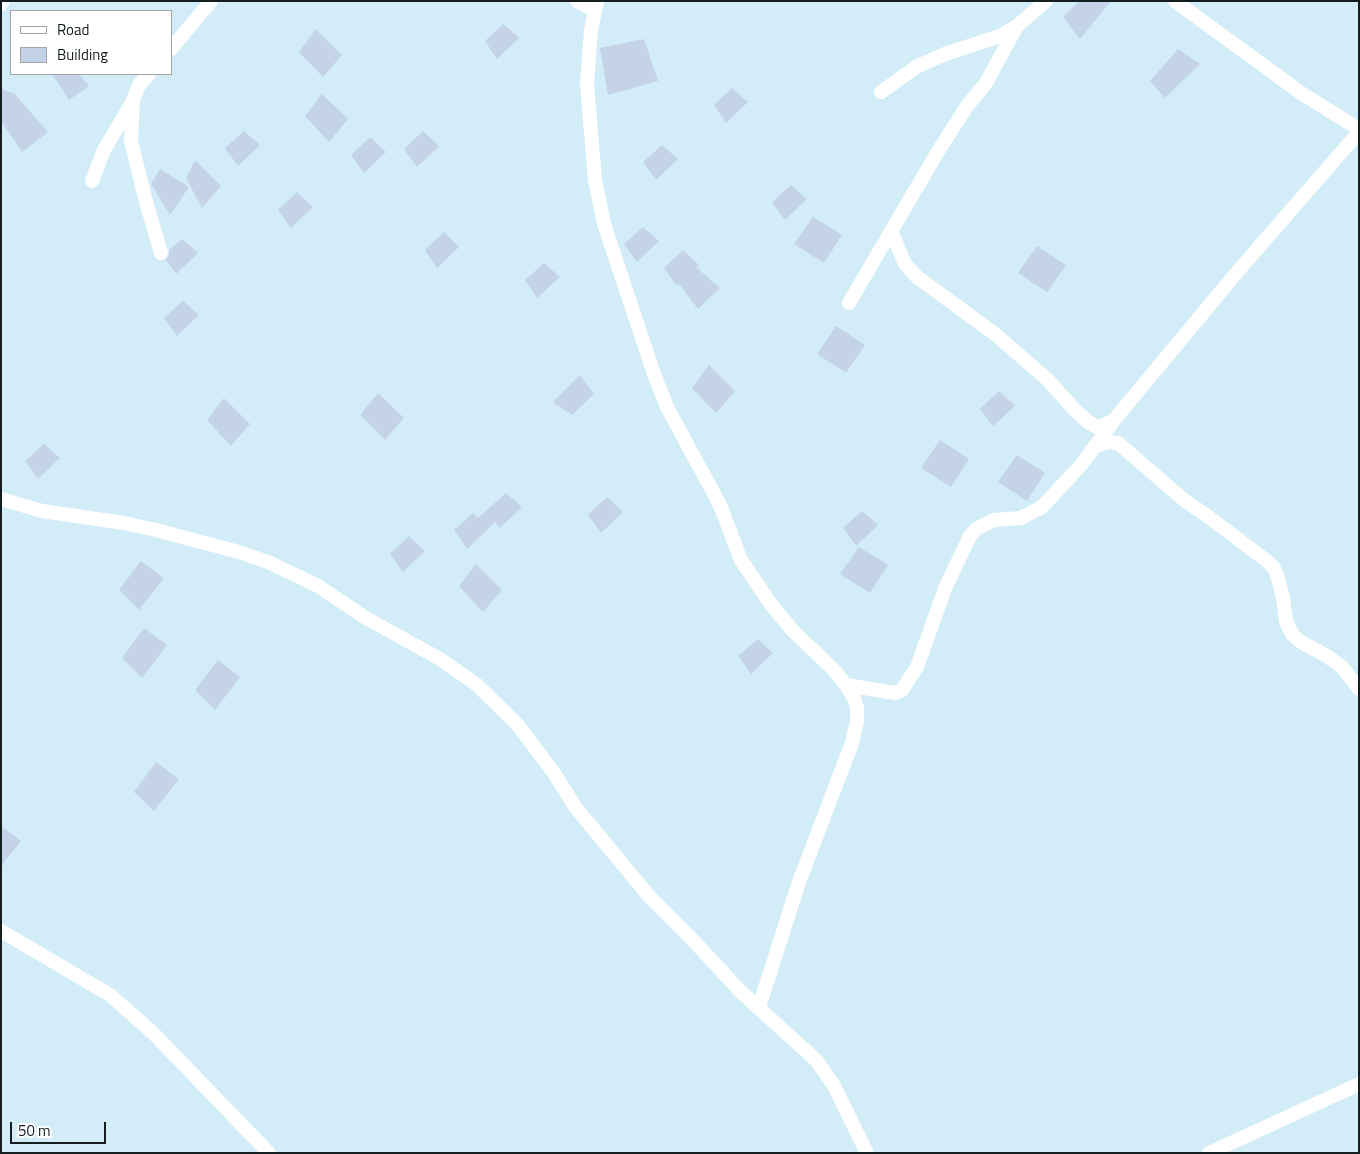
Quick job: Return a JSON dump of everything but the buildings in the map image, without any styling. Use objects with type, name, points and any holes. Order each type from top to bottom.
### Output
[{"type":"street","points":[[172,48],[211,1]]},
{"type":"street","points":[[576,1],[596,6],[587,84],[595,180],[604,224],[667,408],[720,506],[741,560],[770,603],[793,632],[833,669],[846,685],[854,698],[857,708],[857,721],[852,743],[802,872],[759,1008]]},
{"type":"street","points":[[881,92],[916,67],[945,54],[1000,36],[1016,26],[1046,1]]},
{"type":"street","points":[[846,685],[896,693],[902,690],[917,667],[946,586],[970,536],[976,528],[994,520],[1021,518],[1042,507],[1081,465],[1114,420],[1238,271],[1359,131],[1301,93],[1175,1]]},
{"type":"street","points":[[849,303],[937,153],[968,106],[986,83],[1016,26]]},
{"type":"street","points":[[92,182],[104,150],[133,100],[139,85],[147,75]]},
{"type":"street","points":[[133,100],[131,141],[144,198],[161,253]]},
{"type":"street","points":[[891,231],[905,264],[917,277],[995,334],[1048,380],[1088,422],[1099,428],[1114,420]]},
{"type":"street","points":[[1094,447],[1107,442],[1118,443],[1184,500],[1267,561],[1274,568],[1278,578],[1286,621],[1292,634],[1301,642],[1327,656],[1342,667],[1359,688]]},
{"type":"street","points":[[1,499],[42,512],[124,523],[156,530],[239,552],[268,562],[318,586],[366,618],[440,659],[476,684],[517,724],[554,773],[576,808],[649,896],[741,992],[817,1061],[834,1086],[867,1153]]},
{"type":"street","points":[[1,931],[110,995],[153,1033],[269,1153]]},
{"type":"street","points":[[1209,1153],[1359,1084]]}]
